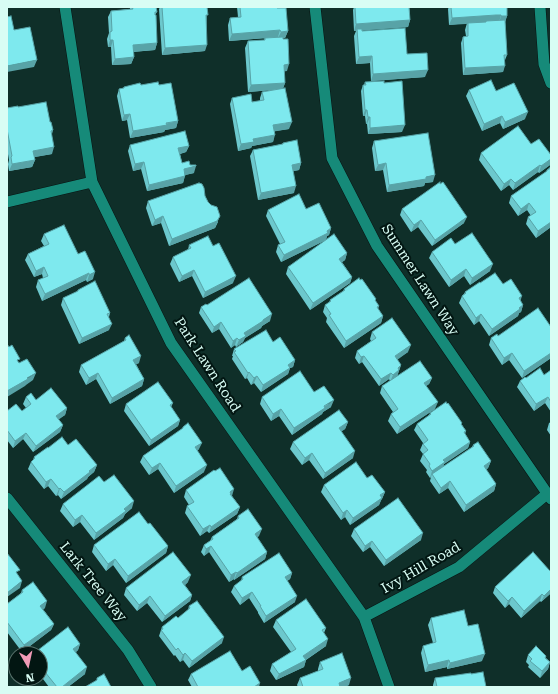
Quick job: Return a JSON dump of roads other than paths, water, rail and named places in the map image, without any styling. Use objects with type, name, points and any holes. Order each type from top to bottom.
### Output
[{"type":"street","name":"Park Lawn Road","points":[[65,7],[92,182],[171,343],[364,618],[389,687]]},
{"type":"street","name":"Summer Lawn Way","points":[[315,7],[332,158],[377,246],[549,497]]},
{"type":"street","points":[[540,7],[544,64],[551,83]]},
{"type":"street","points":[[7,202],[92,182]]},
{"type":"street","name":"Ivy Hill Road","points":[[364,618],[459,567],[549,497]]},
{"type":"street","name":"Lark Tree Way","points":[[7,498],[128,650],[151,687]]}]
